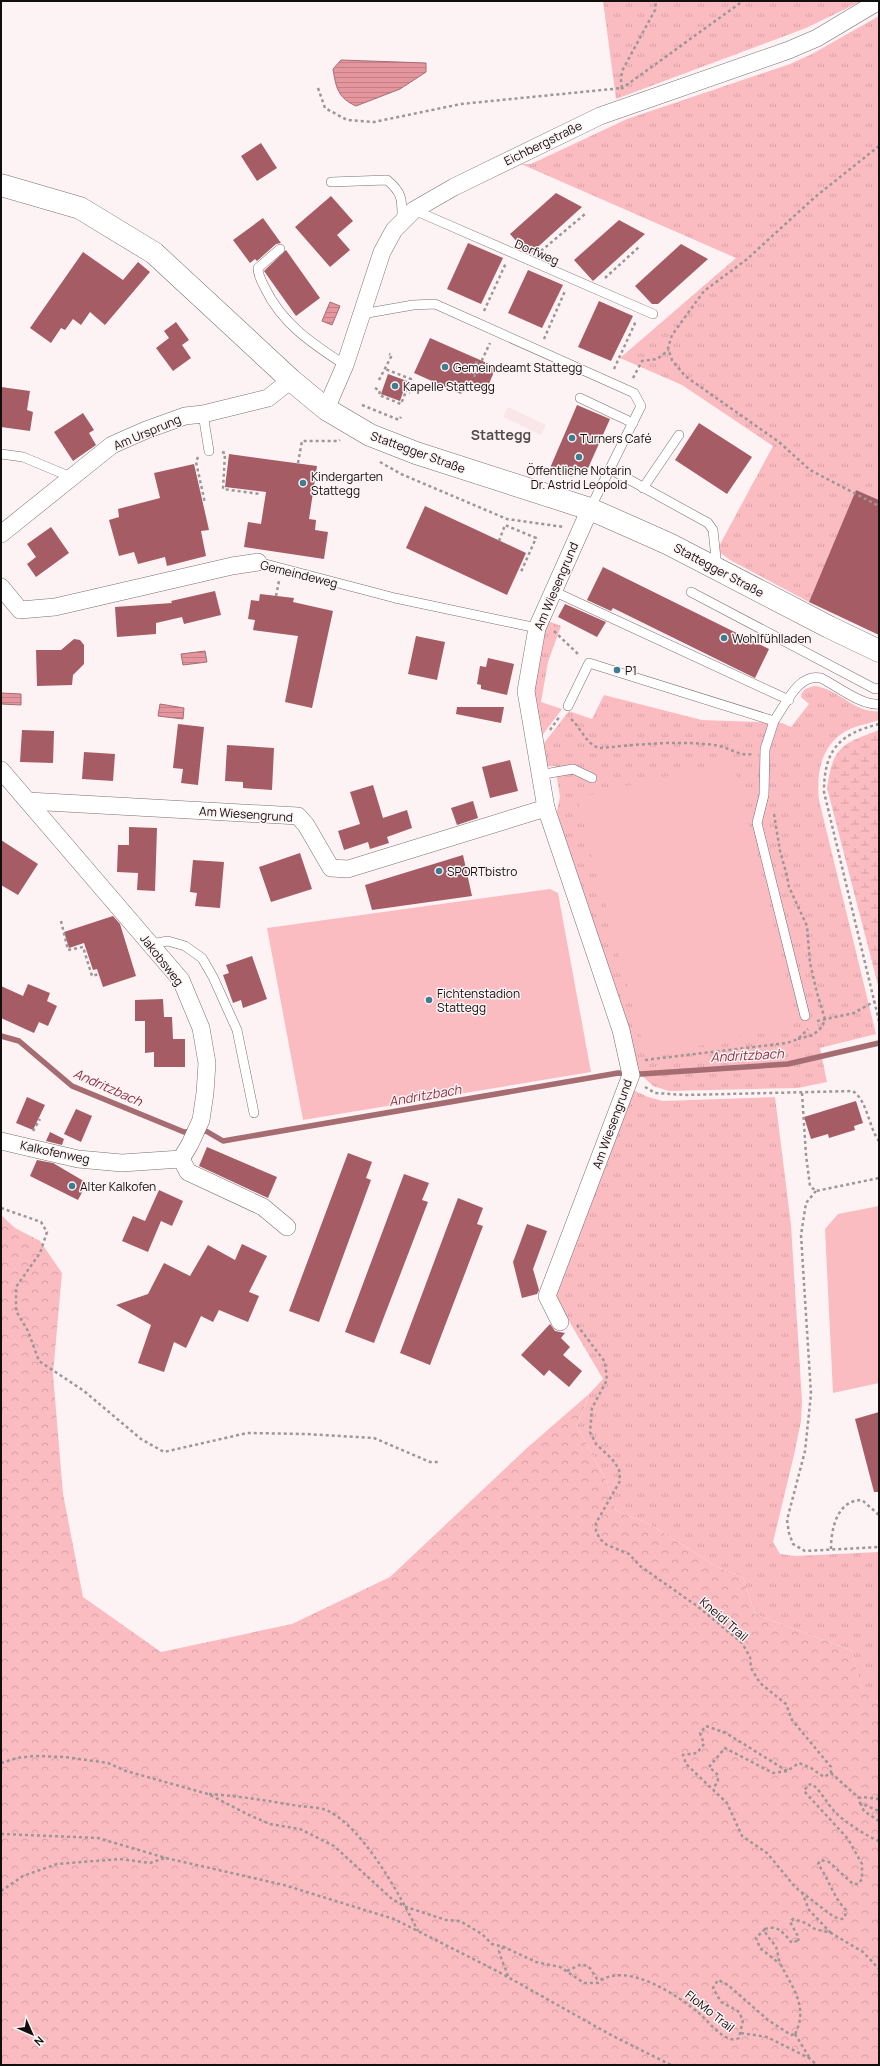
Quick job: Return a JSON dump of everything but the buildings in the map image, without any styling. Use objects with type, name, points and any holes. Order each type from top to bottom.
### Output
[{"type":"main road","name":"Stattegger Straße","points":[[1,185],[80,208],[154,253],[290,380],[326,409],[370,435],[416,453],[590,509],[669,544],[879,651]]},
{"type":"street","name":"Eichbergstraße","points":[[326,409],[345,365],[382,252],[394,230],[408,215],[454,187],[600,116],[789,50],[817,38],[879,1]]},
{"type":"street","name":"Am Ursprung","points":[[1,534],[112,445],[146,430],[185,416],[203,414],[268,398],[290,380]]},
{"type":"street","name":"Am Wiesengrund","points":[[567,1321],[547,1296],[635,1087],[620,1030],[546,808],[539,775],[526,691],[537,628],[590,509]]},
{"type":"street","name":"Gemeindeweg","points":[[1,587],[20,610],[55,607],[232,566],[258,562]]},
{"type":"street","name":"Jakobsweg","points":[[1,770],[70,853],[181,980],[201,1028],[207,1063],[201,1120],[181,1159]]},
{"type":"street","name":"Am Wiesengrund","points":[[28,801],[298,816],[306,825],[331,868],[348,869],[546,808]]},
{"type":"street","name":"Kalkofenweg","points":[[1,1141],[78,1159],[122,1163],[181,1159]]},
{"type":"street","points":[[181,1159],[188,1172],[263,1207],[287,1227]]},
{"type":"lane","points":[[331,182],[387,180],[398,189],[408,215]]},
{"type":"lane","name":"Dorfweg","points":[[408,215],[528,261],[652,314]]},
{"type":"lane","points":[[280,249],[258,268],[258,273],[271,301],[287,322],[305,338],[345,365]]},
{"type":"lane","points":[[362,314],[413,305],[435,304],[634,393],[641,406],[590,509]]},
{"type":"lane","points":[[580,398],[633,423]]},
{"type":"lane","points":[[203,414],[209,451]]},
{"type":"lane","points":[[643,488],[680,435]]},
{"type":"lane","points":[[1,454],[23,457],[71,477]]},
{"type":"lane","points":[[610,469],[708,523],[713,530],[717,569]]},
{"type":"lane","name":"Gemeindeweg","points":[[258,562],[395,598],[537,628]]},
{"type":"lane","points":[[553,591],[789,700]]},
{"type":"lane","points":[[691,592],[875,689],[879,688]]},
{"type":"lane","points":[[568,706],[589,663],[774,721]]},
{"type":"lane","points":[[806,1020],[757,823],[764,795],[765,749],[774,721],[804,680],[814,677],[821,678],[863,702],[872,705],[879,704]]},
{"type":"lane","points":[[539,775],[573,769],[592,778]]},
{"type":"lane","points":[[151,944],[168,940],[185,946],[202,958],[213,977],[237,1030],[254,1113]]},
{"type":"path","points":[[622,88],[622,71],[655,10],[656,1]]},
{"type":"path","points":[[600,116],[622,88],[743,1]]},
{"type":"path","points":[[318,88],[325,108],[347,120],[374,122],[461,104],[622,88]]},
{"type":"path","points":[[879,146],[815,197],[746,260],[704,291],[672,335],[669,350],[672,360],[685,376],[779,442],[810,470],[879,506]]},
{"type":"path","points":[[528,261],[585,214]]},
{"type":"path","points":[[592,289],[639,247]]},
{"type":"path","points":[[488,301],[510,254]]},
{"type":"path","points":[[549,328],[570,279]]},
{"type":"path","points":[[618,358],[641,310]]},
{"type":"path","points":[[474,377],[495,331]]},
{"type":"path","points":[[627,390],[642,361],[657,359],[669,350]]},
{"type":"path","points":[[379,380],[392,355],[389,354]]},
{"type":"path","points":[[476,362],[480,364]]},
{"type":"path","points":[[374,388],[380,391],[379,395],[401,404],[411,379],[385,369]]},
{"type":"path","points":[[405,391],[410,393]]},
{"type":"path","points":[[298,463],[302,441],[339,441],[356,402],[399,420],[401,417]]},
{"type":"path","points":[[205,503],[196,462],[199,452],[225,452],[223,489],[260,494]]},
{"type":"path","points":[[499,541],[505,525],[536,538],[520,574]]},
{"type":"path","points":[[562,640],[589,663]]},
{"type":"path","points":[[569,717],[579,727],[591,746],[599,748],[671,744],[712,745],[728,748],[747,755],[756,754],[765,749]]},
{"type":"path","points":[[879,724],[864,728],[846,736],[837,745],[830,756],[824,772],[824,792],[879,1021]]},
{"type":"path","points":[[626,1057],[640,1060],[658,1060],[787,1043],[813,1035],[822,1027],[825,1019],[810,963],[807,926],[789,887],[780,851],[774,811]]},
{"type":"path","points":[[60,920],[68,950],[83,947],[87,955],[92,976],[99,974]]},
{"type":"path","points":[[798,1040],[806,1032],[806,1020],[825,1019],[854,1013],[875,1001]]},
{"type":"path","points":[[635,1087],[655,1093],[685,1096],[852,1091],[859,1095],[873,1133],[879,1141]]},
{"type":"path","points":[[802,1093],[804,1133],[810,1186],[816,1191]]},
{"type":"path","points":[[879,1178],[816,1191],[806,1203],[801,1235],[810,1401],[805,1451],[788,1520],[789,1533],[793,1544],[805,1550],[879,1547]]},
{"type":"path","points":[[1,1208],[41,1222],[47,1232],[40,1253],[16,1287],[16,1311],[28,1331],[39,1361],[84,1391],[141,1439],[164,1452],[247,1433],[374,1438],[430,1462],[440,1462]]},
{"type":"path","name":"Kneidi Trail","points":[[567,1321],[596,1349],[605,1362],[608,1380],[592,1408],[590,1432],[596,1444],[612,1459],[619,1469],[620,1481],[596,1523],[596,1531],[600,1539],[607,1545],[629,1554],[640,1566],[697,1606],[742,1643],[750,1657],[751,1668],[760,1683],[786,1704],[792,1720],[831,1767],[831,1773]]},
{"type":"path","points":[[831,1549],[832,1528],[845,1505],[853,1500],[862,1500],[879,1515]]},
{"type":"path","points":[[787,1771],[726,1733],[706,1726],[700,1733],[704,1744],[697,1753],[683,1755],[686,1764],[727,1803],[742,1836],[768,1853],[779,1869],[796,1888],[834,1917],[842,1919],[845,1917],[846,1910],[837,1901],[829,1881],[818,1864],[821,1860],[828,1862],[853,1884],[858,1884],[862,1879],[862,1864],[848,1839],[804,1791],[808,1785],[812,1784],[837,1814],[869,1838],[879,1841]]},
{"type":"path","points":[[712,1789],[718,1780],[717,1774],[709,1767],[725,1748],[773,1773],[787,1771],[799,1764],[811,1768],[824,1777],[831,1773],[859,1798],[864,1811],[879,1821]]},
{"type":"path","points":[[1,1763],[18,1758],[34,1756],[64,1757],[108,1763],[126,1771],[208,1794],[240,1796],[324,1809],[341,1818],[380,1865],[406,1907],[418,1932]]},
{"type":"path","name":"FloMo Trail","points":[[208,1794],[270,1824],[300,1829],[334,1846],[392,1899],[406,1907],[446,1920],[460,1921],[482,1934],[492,1944],[504,1946],[536,1962],[560,1967],[577,1980],[589,1984],[598,1983],[602,1979],[621,1975],[636,1977],[661,1987],[681,1998],[730,2039],[740,2038],[743,2020],[738,2012],[721,2002],[713,1988],[718,1980],[728,1985],[768,2020],[791,2035],[795,2034]]},
{"type":"path","points":[[859,1798],[879,1799]]},
{"type":"path","points":[[860,1802],[879,1811]]},
{"type":"path","points":[[1,1834],[98,1838],[166,1858],[284,1885],[394,1919],[508,1977],[611,2035],[671,2065]]},
{"type":"path","points":[[1,1891],[23,1876],[57,1864],[120,1859],[150,1863],[166,1858]]},
{"type":"path","points":[[802,1892],[809,1910],[831,1933],[863,1952],[879,1969]]},
{"type":"path","points":[[809,2058],[795,2034],[798,2028],[799,2004],[796,1989],[780,1964],[757,1944],[756,1938],[764,1928],[771,1926],[779,1929],[792,1943],[796,1941],[797,1943],[799,1938],[790,1922],[793,1919],[806,1923],[815,1929],[831,1933]]},
{"type":"path","points":[[764,1928],[765,1933],[776,1947],[780,1964]]},
{"type":"path","points":[[504,1946],[499,1951],[500,1957],[506,1966],[508,1977]]},
{"type":"path","points":[[566,1972],[582,1964],[590,1968],[597,1979],[602,1979]]},
{"type":"path","points":[[742,2033],[767,2037],[809,2058],[818,2065]]},
{"type":"shaded area","points":[[341,60],[426,63],[426,72],[400,89],[356,106],[345,100],[339,92],[335,82],[333,69]]},
{"type":"shaded area","points":[[330,302],[340,306],[332,325],[322,321]]},
{"type":"shaded area","points":[[508,407],[546,425],[541,435],[503,417]]},
{"type":"shaded area","points":[[205,651],[207,662],[183,665],[181,654]]},
{"type":"shaded area","points":[[1,693],[21,694],[21,705],[1,704]]},
{"type":"shaded area","points":[[160,704],[184,708],[183,719],[158,716]]},
{"type":"green space","points":[[603,1],[862,1],[806,28],[616,99]]},
{"type":"green space","points":[[879,16],[879,500],[856,490],[809,602],[730,560],[717,550],[773,446],[682,385],[620,358],[736,258],[521,164],[531,164],[627,119],[790,64],[812,54]]},
{"type":"green space","points":[[548,621],[561,626],[548,662],[541,702],[562,709],[538,741],[532,701],[541,639]]},
{"type":"green space","points":[[814,686],[831,691],[862,709],[879,711],[879,720],[854,727],[846,731],[831,744],[822,761],[818,780],[819,800],[876,1034],[820,1048],[827,1082],[798,1088],[669,1091],[653,1086],[635,1069],[555,820],[560,797],[555,766],[545,767],[541,747],[569,711],[592,719],[604,695],[702,720],[782,723],[791,727],[809,704],[801,697],[802,692],[807,688]]},
{"type":"green space","points":[[879,730],[879,989],[827,788],[832,763],[841,748],[856,739]]},
{"type":"green space","points":[[733,760],[797,1022],[647,1059],[577,798]]},
{"type":"green space","name":"Fichtenstadion Stattegg","points":[[550,889],[558,893],[591,1072],[303,1120],[267,928]]},
{"type":"green space","points":[[633,1090],[648,1097],[663,1101],[775,1097],[791,1225],[802,1401],[801,1421],[773,1542],[780,1554],[796,1556],[879,1552],[879,1703],[863,1694],[851,1650],[755,1614],[743,1577],[717,1567],[650,1524],[616,1511],[606,1480],[577,1426],[589,1394],[603,1379],[556,1299],[559,1279]]},
{"type":"green space","points":[[879,1206],[879,1383],[833,1393],[825,1229],[838,1214]]},
{"type":"green space","points":[[1,1215],[15,1228],[40,1241],[62,1273],[53,1374],[63,1494],[83,1597],[161,1652],[292,1624],[390,1577],[528,1447],[589,1394],[577,1426],[606,1480],[616,1511],[650,1524],[717,1567],[743,1577],[755,1614],[851,1650],[863,1693],[879,1703],[879,2065],[1,2065]]},
{"type":"waterway","name":"Andritzbach","points":[[1,1036],[19,1041],[72,1086],[184,1132],[206,1131],[223,1141],[618,1073],[641,1074],[788,1064],[879,1043]]},
{"type":"place","name":"Gemeindeamt Stattegg","points":[[445,367]]},
{"type":"place","name":"Kapelle Stattegg","points":[[395,386]]},
{"type":"place","name":"Turners Café","points":[[572,438]]},
{"type":"place","name":"Öffentliche Notarin Dr. Astrid Leopold","points":[[579,457]]},
{"type":"place","name":"Kindergarten Stattegg","points":[[303,483]]},
{"type":"place","name":"Wohlfühlladen","points":[[724,638]]},
{"type":"place","name":"P1","points":[[617,670]]},
{"type":"place","name":"SPORTbistro","points":[[439,871]]},
{"type":"place","name":"Fichtenstadion Stattegg","points":[[429,1000]]},
{"type":"place","name":"Alter Kalkofen","points":[[72,1186]]},
{"type":"district","name":"Stattegg","points":[[501,434]]}]
